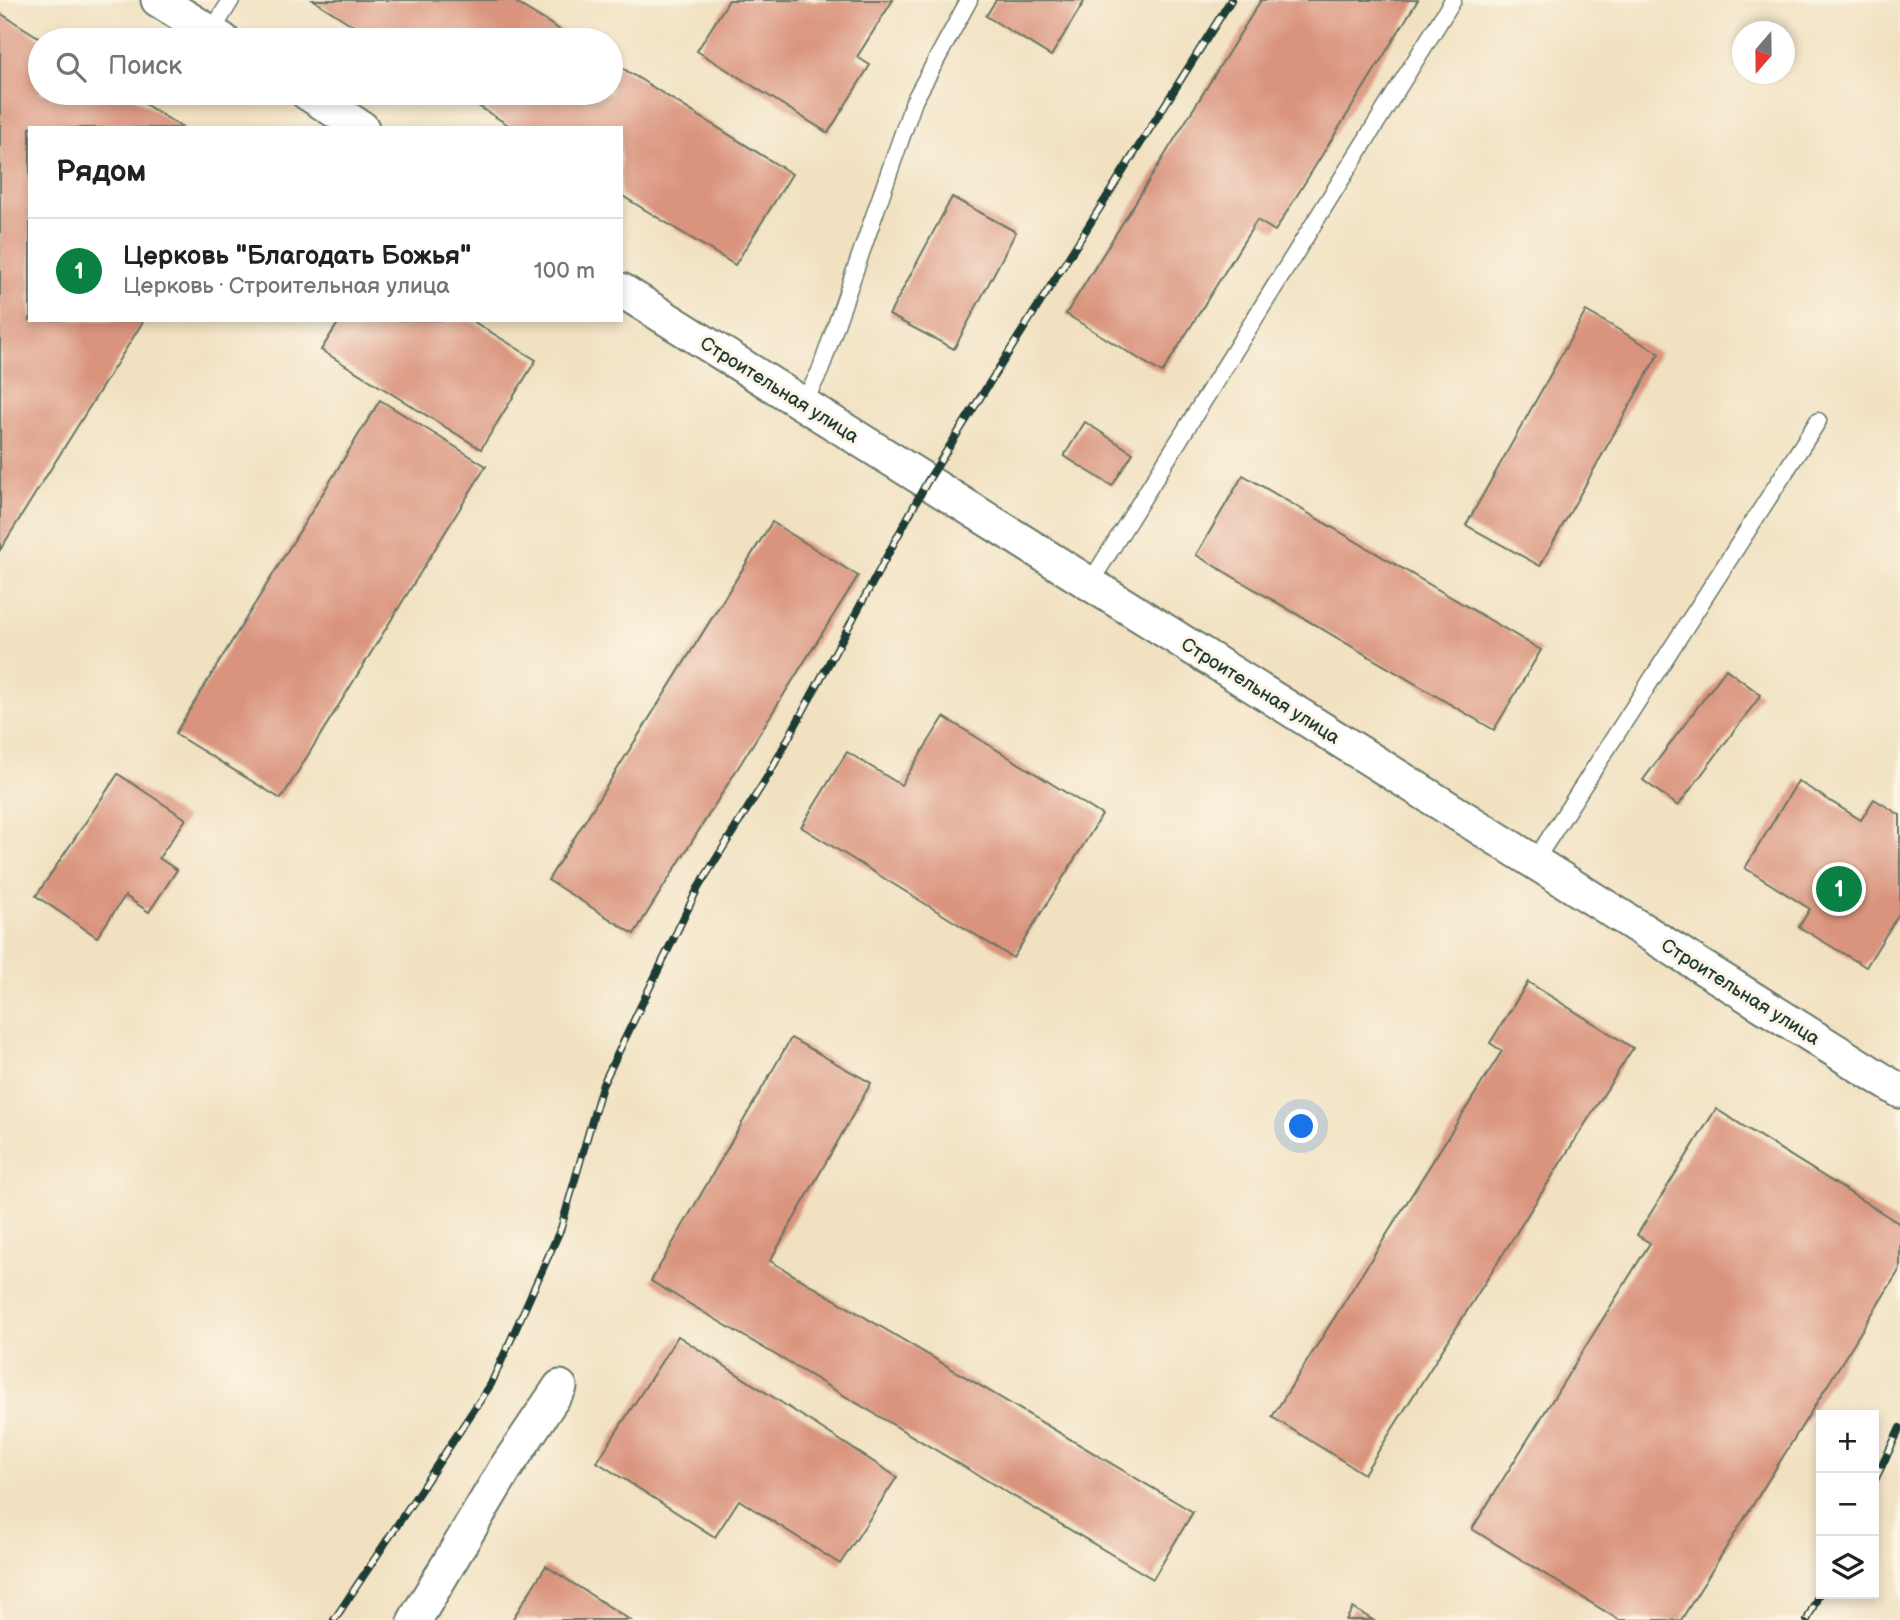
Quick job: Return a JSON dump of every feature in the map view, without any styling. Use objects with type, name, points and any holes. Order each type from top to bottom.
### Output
[{"type":"street","points":[[158,0],[203,28]]},
{"type":"street","points":[[326,105],[359,126]]},
{"type":"street","name":"Строительная улица","points":[[623,291],[1900,1091]]},
{"type":"street","points":[[415,1620],[505,1469],[560,1387]]},
{"type":"lane","points":[[220,28],[231,0]]},
{"type":"lane","points":[[803,404],[820,371],[915,100],[969,0]]},
{"type":"lane","points":[[1090,583],[1453,0]]},
{"type":"lane","points":[[1534,862],[1818,421]]},
{"type":"building","points":[[313,0],[512,0],[557,28],[357,28]]},
{"type":"building","points":[[729,0],[893,0],[857,57],[870,65],[828,133],[697,51]]},
{"type":"building","points":[[996,0],[1085,0],[1051,56],[986,16]]},
{"type":"building","points":[[1261,0],[1418,0],[1275,231],[1257,220],[1162,373],[1066,314]]},
{"type":"building","points":[[0,13],[28,31],[28,105],[146,105],[180,126],[28,126],[28,322],[143,322],[0,550]]},
{"type":"building","points":[[623,68],[792,174],[735,265],[623,196],[623,126],[510,126],[477,105],[623,105]]},
{"type":"building","points":[[952,197],[1016,232],[954,349],[889,315]]},
{"type":"building","points":[[1586,311],[1659,353],[1540,566],[1466,525]]},
{"type":"building","points":[[339,322],[474,322],[536,360],[481,449],[321,350]]},
{"type":"building","points":[[380,400],[486,466],[281,799],[175,734]]},
{"type":"building","points":[[1085,422],[1133,453],[1112,486],[1064,456]]},
{"type":"building","points":[[1243,475],[1541,650],[1494,730],[1196,555]]},
{"type":"building","points":[[772,522],[858,576],[634,934],[548,880]]},
{"type":"building","points":[[1726,669],[1761,695],[1678,806],[1643,780]]},
{"type":"building","points":[[944,717],[1102,815],[1013,958],[801,827],[847,752],[901,785]]},
{"type":"building","points":[[118,774],[186,819],[159,858],[177,870],[149,912],[125,896],[97,937],[36,896]]},
{"type":"building","points":[[1798,781],[1861,820],[1874,799],[1900,815],[1900,912],[1866,967],[1799,927],[1810,909],[1745,868]]},
{"type":"building","points":[[1528,982],[1633,1048],[1364,1474],[1272,1417],[1502,1051],[1490,1043]]},
{"type":"building","points":[[791,1038],[871,1083],[770,1261],[1193,1512],[1153,1579],[651,1281]]},
{"type":"building","points":[[1716,1109],[1900,1224],[1900,1269],[1681,1620],[1619,1620],[1472,1529],[1650,1243],[1637,1235]]},
{"type":"building","points":[[678,1336],[897,1477],[840,1564],[739,1500],[715,1537],[597,1462]]},
{"type":"building","points":[[546,1566],[630,1620],[512,1620]]},
{"type":"building","points":[[1353,1608],[1373,1620],[1346,1620]]},
{"type":"railway","points":[[334,1620],[491,1384],[561,1228],[602,1086],[698,888],[769,774],[927,482],[1231,0]]},
{"type":"railway","points":[[1878,1473],[1900,1428]]},
{"type":"railway","points":[[1807,1620],[1817,1599]]},
{"type":"place","name":"Церковь \"Благодать Божья\"","points":[[1839,889]]}]
